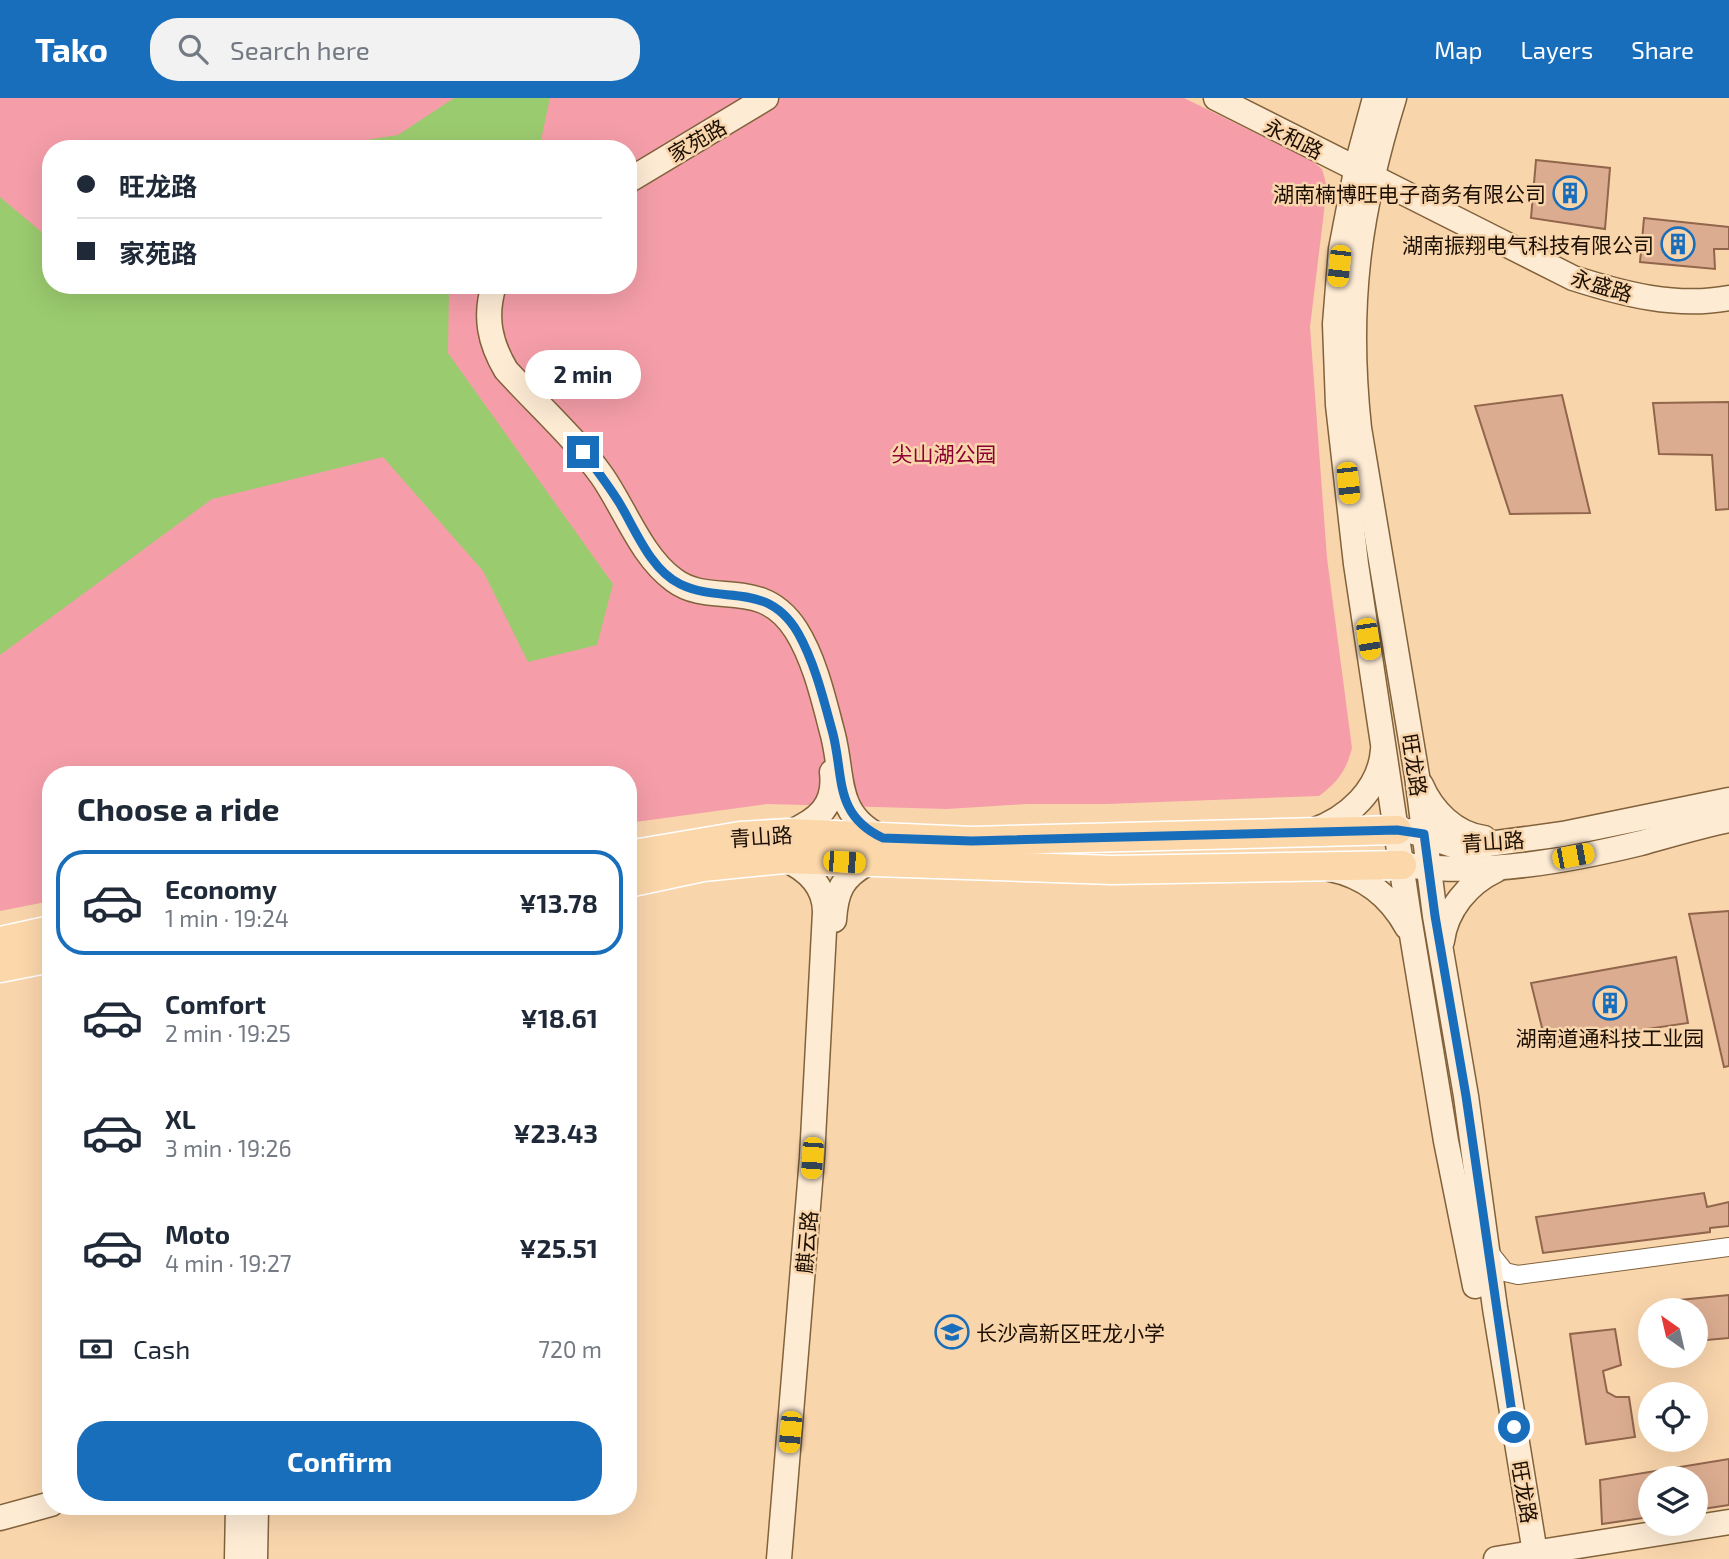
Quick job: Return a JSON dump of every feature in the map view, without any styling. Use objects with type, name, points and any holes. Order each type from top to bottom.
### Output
[{"type":"main road","name":"青山路","points":[[637,881],[787,846],[883,838],[972,841],[1397,830]]},
{"type":"main road","name":"青山路","points":[[637,853],[740,836],[868,863],[1112,870],[1415,866]]},
{"type":"main road","points":[[0,941],[42,932]]},
{"type":"main road","points":[[0,968],[42,960]]},
{"type":"street","name":"家苑路","points":[[637,168],[755,98]]},
{"type":"street","name":"家苑路","points":[[637,176],[766,98]]},
{"type":"street","name":"永和路","points":[[1216,98],[1365,169]]},
{"type":"street","name":"永和路","points":[[1233,98],[1365,169]]},
{"type":"street","name":"旺龙路","points":[[1375,98],[1365,169],[1365,206],[1353,305],[1359,428],[1417,776],[1424,834],[1415,866],[1414,950],[1446,1141],[1468,1243],[1527,1558]]},
{"type":"street","name":"旺龙路","points":[[1394,98],[1365,169],[1341,249],[1335,324],[1335,367],[1356,564],[1397,830],[1415,866],[1443,959],[1466,1096],[1527,1558]]},
{"type":"street","name":"永盛路","points":[[1365,169],[1576,270],[1624,285],[1670,293],[1729,290]]},
{"type":"street","name":"永盛路","points":[[1365,169],[1573,278],[1623,294],[1671,301],[1729,298]]},
{"type":"street","points":[[487,294],[483,328],[497,366],[511,386],[579,455],[651,569],[672,589],[686,595],[730,601],[761,610],[784,627],[794,642],[828,737],[834,785],[827,806],[787,846]]},
{"type":"street","points":[[493,294],[488,327],[497,355],[506,370],[595,468],[657,564],[676,582],[688,588],[754,598],[769,604],[790,621],[810,658],[833,736],[845,802],[857,820],[883,838]]},
{"type":"street","points":[[1305,833],[1342,818],[1355,807],[1377,774],[1384,739]]},
{"type":"street","points":[[1417,776],[1431,804],[1462,833],[1492,840],[1519,841]]},
{"type":"street","name":"青山路","points":[[1397,830],[1424,834],[1456,846],[1474,846],[1519,841],[1729,800]]},
{"type":"street","name":"青山路","points":[[1415,866],[1462,870],[1505,866],[1637,844],[1729,820]]},
{"type":"street","name":"麒云路","points":[[779,1559],[813,1147],[825,912],[824,898],[817,884],[787,846]]},
{"type":"street","name":"麒云路","points":[[788,1559],[820,1163],[835,899],[844,880],[868,863]]},
{"type":"street","points":[[1309,866],[1353,875],[1386,896],[1408,928],[1414,950]]},
{"type":"street","points":[[1443,959],[1442,938],[1456,904],[1480,879],[1505,866]]},
{"type":"street","points":[[1486,1245],[1505,1272],[1518,1275],[1729,1247]]},
{"type":"street","points":[[1495,1308],[1502,1290],[1519,1281],[1729,1253]]},
{"type":"street","points":[[0,1518],[42,1506]]},
{"type":"street","points":[[237,1559],[238,1515]]},
{"type":"street","points":[[255,1559],[256,1515]]},
{"type":"street","points":[[1527,1558],[1729,1522]]},
{"type":"street","points":[[1527,1558],[1729,1531]]},
{"type":"green space","name":"尖山湖公园","points":[[0,98],[1184,98],[1311,160],[1322,169],[1327,187],[1310,327],[1327,558],[1352,748],[1340,775],[1319,796],[1107,804],[1027,804],[947,809],[767,804],[637,822],[637,766],[42,766],[42,903],[0,911]]},
{"type":"shaded area","points":[[454,98],[550,98],[541,140],[367,140],[398,135]]},
{"type":"shaded area","points":[[0,197],[42,232],[42,294],[449,294],[448,353],[613,584],[597,645],[528,662],[483,571],[383,457],[212,499],[0,655]]},
{"type":"building","name":"湖南楠博旺电子商务有限公司","points":[[1536,160],[1610,168],[1605,229],[1531,218]]},
{"type":"building","name":"湖南振翔电气科技有限公司","points":[[1644,218],[1729,227],[1729,249],[1714,249],[1715,269],[1640,262]]},
{"type":"building","points":[[1562,395],[1590,513],[1510,514],[1475,406]]},
{"type":"building","points":[[1729,402],[1729,509],[1716,510],[1712,455],[1659,454],[1653,403]]},
{"type":"building","points":[[1729,911],[1729,1066],[1724,1067],[1689,914]]},
{"type":"building","name":"湖南道通科技工业园","points":[[1676,957],[1688,1023],[1546,1044],[1531,983]]},
{"type":"building","points":[[1704,1193],[1707,1207],[1729,1202],[1729,1226],[1710,1228],[1710,1232],[1543,1253],[1536,1217]]},
{"type":"building","points":[[1729,1295],[1729,1338],[1708,1340],[1708,1298],[1699,1298]]},
{"type":"building","points":[[1615,1329],[1621,1365],[1603,1371],[1607,1392],[1616,1397],[1629,1397],[1635,1437],[1586,1444],[1570,1334]]},
{"type":"building","points":[[1729,1459],[1729,1505],[1708,1508],[1708,1466],[1686,1466]]},
{"type":"building","points":[[1638,1474],[1638,1519],[1602,1524],[1600,1480]]},
{"type":"place","name":"湖南楠博旺电子商务有限公司","points":[[1570,193]]},
{"type":"place","name":"湖南振翔电气科技有限公司","points":[[1678,244]]},
{"type":"place","name":"湖南道通科技工业园","points":[[1610,1003]]},
{"type":"place","name":"长沙高新区旺龙小学","points":[[952,1332]]},
{"type":"route","points":[[583,452],[619,502],[646,548],[667,575],[688,588],[754,598],[769,604],[790,621],[810,658],[833,736],[845,802],[857,820],[883,838],[972,841],[1397,830],[1424,834],[1435,916],[1466,1096],[1514,1427]]}]
